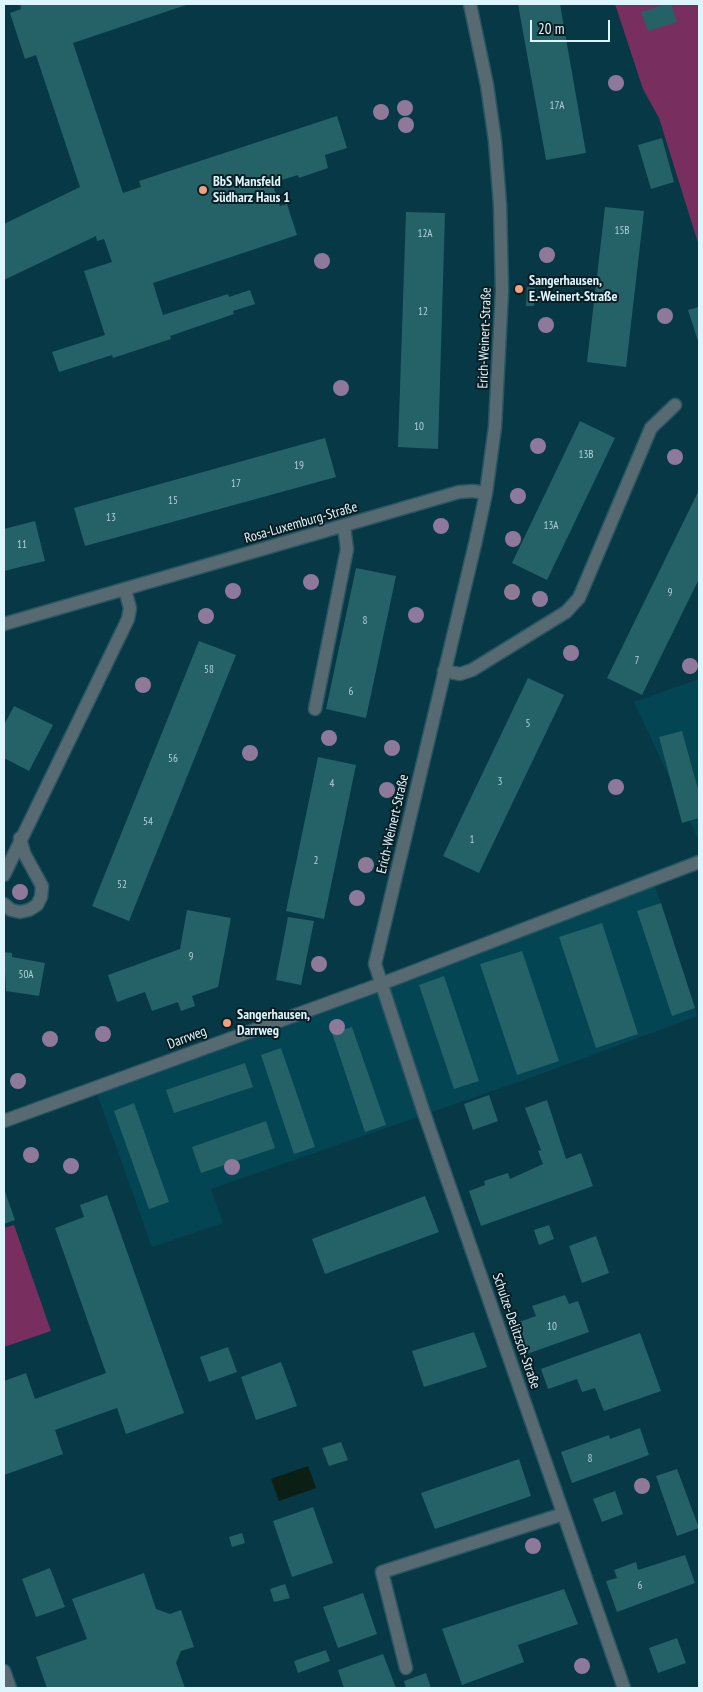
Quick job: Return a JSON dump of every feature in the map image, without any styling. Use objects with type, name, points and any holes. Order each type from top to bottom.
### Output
[{"type":"street","name":"Erich-Weinert-Straße","points":[[381,984],[375,964],[486,493],[499,383],[502,246],[495,140],[487,85],[470,4]]},
{"type":"street","points":[[444,671],[460,674],[472,670],[566,612],[579,598],[651,428],[675,405]]},
{"type":"street","name":"Rosa-Luxemburg-Straße","points":[[4,624],[459,492],[473,491],[486,493]]},
{"type":"street","points":[[315,709],[347,550],[344,526]]},
{"type":"street","points":[[4,875],[20,838],[128,619],[130,608],[125,590]]},
{"type":"street","points":[[4,904],[11,910],[20,912],[29,910],[37,904],[41,896],[42,886],[24,853],[20,838]]},
{"type":"street","name":"Darrweg","points":[[4,1121],[381,984],[699,862]]},
{"type":"street","name":"Schulze-Delitzsch-Straße","points":[[381,984],[624,1688]]},
{"type":"street","points":[[406,1668],[382,1572],[563,1514]]},
{"type":"street","points":[[4,1671],[10,1688]]},
{"type":"shaded area","points":[[615,4],[699,4],[699,246],[659,118],[643,89]]},
{"type":"shaded area","points":[[699,679],[699,841],[634,702]]},
{"type":"shaded area","points":[[655,886],[697,1016],[541,1074],[211,1189],[223,1223],[152,1247],[95,1088]]},
{"type":"shaded area","points":[[14,1225],[51,1331],[4,1347],[4,1228]]},
{"type":"shaded area","points":[[308,1466],[316,1488],[279,1501],[271,1479]]},
{"type":"building","name":"BbS Mansfeld Südharz Haus 1","points":[[20,4],[189,4],[73,43],[123,193],[141,187],[139,181],[337,116],[347,148],[325,155],[328,168],[299,178],[298,175],[272,183],[280,206],[287,204],[297,235],[153,283],[163,315],[228,294],[229,297],[250,290],[255,304],[233,311],[234,314],[170,336],[171,339],[113,358],[112,355],[59,372],[52,352],[105,335],[84,271],[112,262],[104,239],[97,241],[96,236],[4,280],[4,224],[80,187],[36,55],[25,59],[10,13],[21,9]]},
{"type":"building","points":[[518,4],[560,4],[586,153],[546,160]]},
{"type":"building","points":[[671,4],[677,22],[648,31],[641,12]]},
{"type":"building","points":[[662,138],[674,182],[651,189],[638,145]]},
{"type":"building","points":[[605,207],[644,211],[626,367],[587,362]]},
{"type":"building","points":[[406,212],[445,213],[438,449],[398,447]]},
{"type":"building","points":[[527,287],[535,288],[534,306],[526,306]]},
{"type":"building","points":[[699,307],[699,344],[688,310]]},
{"type":"building","points":[[580,421],[615,438],[547,580],[512,563]]},
{"type":"building","points":[[325,438],[336,477],[85,546],[74,508]]},
{"type":"building","points":[[699,490],[699,579],[642,695],[607,678]]},
{"type":"building","points":[[35,521],[45,561],[4,571],[4,529]]},
{"type":"building","points":[[356,568],[396,576],[366,718],[326,709]]},
{"type":"building","points":[[199,641],[236,655],[129,921],[92,906]]},
{"type":"building","points":[[528,678],[564,695],[479,873],[443,856]]},
{"type":"building","points":[[14,706],[53,725],[29,771],[4,758],[4,725]]},
{"type":"building","points":[[682,731],[699,793],[699,818],[682,823],[659,737]]},
{"type":"building","points":[[318,757],[356,765],[324,919],[286,911]]},
{"type":"building","points":[[661,903],[695,1008],[672,1016],[637,911]]},
{"type":"building","points":[[187,910],[231,918],[218,987],[192,996],[195,1006],[181,1011],[178,1002],[152,1011],[145,992],[117,1002],[108,975],[180,949]]},
{"type":"building","points":[[288,917],[314,921],[301,985],[276,980]]},
{"type":"building","points":[[602,923],[638,1034],[596,1048],[559,937]]},
{"type":"building","points":[[522,951],[559,1061],[517,1075],[480,964]]},
{"type":"building","points":[[4,952],[12,953],[12,957],[45,963],[39,996],[6,991]]},
{"type":"building","points":[[444,976],[479,1081],[454,1089],[419,985]]},
{"type":"building","points":[[352,1027],[386,1125],[365,1132],[332,1033]]},
{"type":"building","points":[[281,1048],[315,1147],[294,1154],[261,1055]]},
{"type":"building","points":[[245,1063],[253,1087],[174,1113],[166,1090]]},
{"type":"building","points":[[489,1095],[498,1121],[473,1130],[464,1104]]},
{"type":"building","points":[[547,1100],[566,1159],[581,1153],[593,1186],[481,1226],[469,1191],[485,1185],[484,1181],[508,1173],[510,1179],[543,1164],[538,1151],[541,1150],[525,1108]]},
{"type":"building","points":[[134,1103],[169,1202],[149,1209],[114,1111]]},
{"type":"building","points":[[266,1121],[275,1148],[201,1173],[192,1147]]},
{"type":"building","points":[[4,1189],[15,1220],[4,1224]]},
{"type":"building","points":[[107,1195],[184,1413],[126,1434],[117,1408],[55,1430],[63,1454],[4,1475],[4,1381],[26,1373],[35,1399],[106,1373],[55,1228],[84,1217],[80,1205]]},
{"type":"building","points":[[425,1196],[439,1232],[325,1274],[312,1239]]},
{"type":"building","points":[[549,1225],[554,1239],[539,1245],[534,1230]]},
{"type":"building","points":[[596,1236],[609,1273],[582,1283],[569,1246]]},
{"type":"building","points":[[565,1295],[569,1304],[578,1301],[589,1332],[527,1354],[516,1323],[536,1316],[532,1306]]},
{"type":"building","points":[[474,1332],[487,1367],[424,1387],[412,1351]]},
{"type":"building","points":[[640,1333],[661,1391],[604,1411],[595,1388],[582,1392],[577,1379],[548,1389],[541,1369]]},
{"type":"building","points":[[228,1347],[237,1372],[209,1382],[200,1357]]},
{"type":"building","points":[[281,1362],[297,1406],[256,1420],[241,1377]]},
{"type":"building","points":[[640,1428],[649,1455],[572,1483],[561,1452],[609,1435],[610,1439]]},
{"type":"building","points":[[341,1442],[348,1460],[329,1466],[322,1448]]},
{"type":"building","points":[[519,1459],[531,1496],[435,1529],[421,1493]]},
{"type":"building","points":[[677,1469],[699,1528],[677,1536],[656,1476]]},
{"type":"building","points":[[615,1491],[623,1514],[602,1522],[593,1499]]},
{"type":"building","points":[[313,1507],[333,1563],[292,1577],[273,1521]]},
{"type":"building","points":[[242,1533],[245,1543],[232,1547],[229,1537]]},
{"type":"building","points":[[685,1555],[695,1583],[617,1612],[606,1581],[617,1578],[614,1570],[636,1562],[638,1570]]},
{"type":"building","points":[[50,1568],[65,1607],[36,1617],[22,1579]]},
{"type":"building","points":[[144,1573],[156,1609],[170,1614],[181,1610],[194,1647],[181,1651],[176,1663],[185,1688],[47,1688],[36,1657],[87,1639],[72,1599]]},
{"type":"building","points":[[285,1584],[290,1598],[274,1602],[270,1589]]},
{"type":"building","points":[[564,1589],[578,1624],[518,1645],[524,1662],[462,1685],[442,1629]]},
{"type":"building","points":[[363,1593],[377,1634],[338,1648],[323,1607]]},
{"type":"building","points":[[677,1638],[686,1663],[658,1673],[649,1648]]},
{"type":"building","points":[[326,1650],[330,1661],[298,1673],[294,1661]]},
{"type":"building","points":[[383,1654],[396,1688],[344,1688],[338,1670]]},
{"type":"building","points":[[426,1673],[431,1688],[406,1688],[404,1681]]},
{"type":"place","name":"BbS Mansfeld Südharz Haus 1","points":[[203,190]]},
{"type":"place","name":"Sangerhausen, E.-Weinert-Straße","points":[[519,289]]},
{"type":"place","name":"Sangerhausen, Darrweg","points":[[227,1023]]}]
